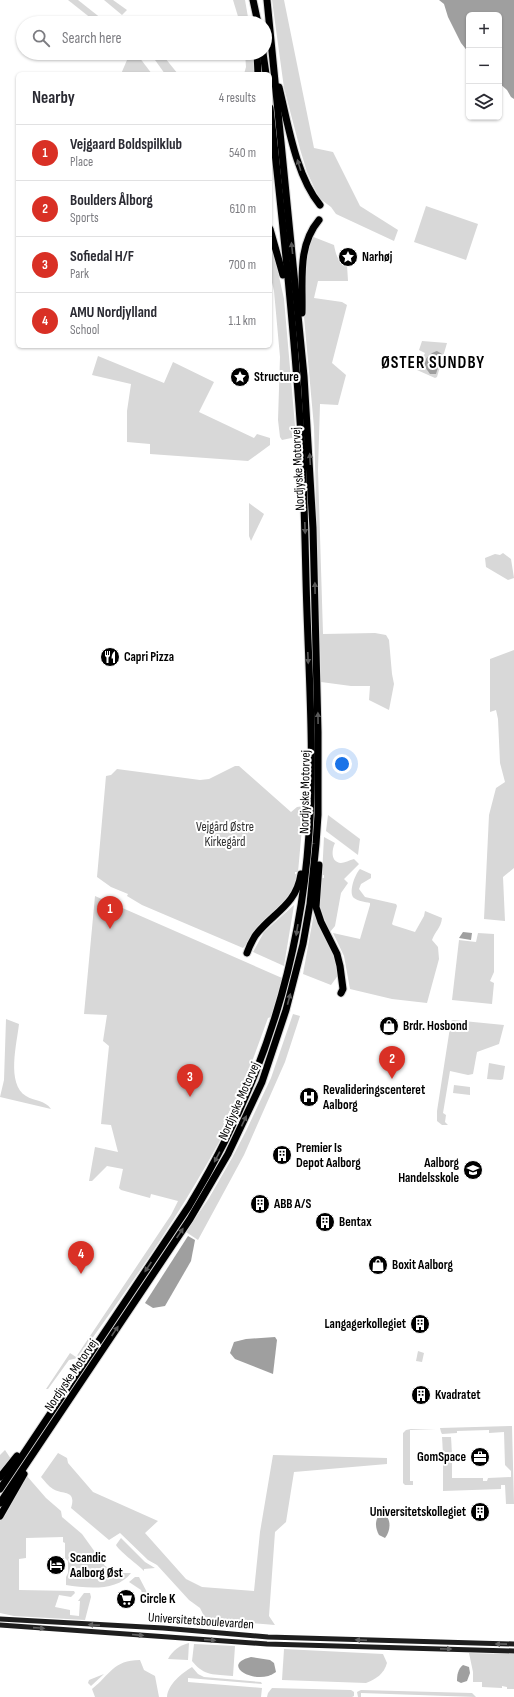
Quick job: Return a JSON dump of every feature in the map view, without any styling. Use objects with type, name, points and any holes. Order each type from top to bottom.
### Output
[{"type":"highway","points":[[251,0],[253,16]]},
{"type":"highway","points":[[251,0],[256,16]]},
{"type":"highway","name":"Nordjyske Motorvej","points":[[267,0],[268,14]]},
{"type":"highway","points":[[272,31],[279,84],[299,165],[307,186],[320,205]]},
{"type":"highway","name":"Nordjyske Motorvej","points":[[0,1503],[216,1176],[238,1134],[262,1082],[286,1010],[303,944],[316,844],[318,757],[313,528],[303,359],[272,53]]},
{"type":"highway","points":[[257,60],[258,72]]},
{"type":"highway","points":[[264,60],[266,72]]},
{"type":"highway","name":"Nordjyske Motorvej","points":[[0,1489],[210,1171],[230,1132],[254,1079],[279,1008],[296,939],[304,892],[310,834],[311,789],[305,528],[297,377],[272,128]]},
{"type":"highway","points":[[303,359],[304,251],[307,237],[319,220]]},
{"type":"highway","points":[[272,236],[283,275],[297,377]]},
{"type":"highway","points":[[318,757],[321,815],[316,901],[321,922],[339,959],[343,989],[341,993]]},
{"type":"highway","points":[[247,953],[256,936],[289,903],[299,886],[311,789]]},
{"type":"highway","points":[[0,1516],[99,1355]]},
{"type":"highway","points":[[0,1477],[60,1400]]},
{"type":"main road","name":"Universitetsboulevarden","points":[[0,1619],[163,1628],[268,1637],[514,1644]]},
{"type":"main road","name":"Universitetsboulevarden","points":[[0,1625],[267,1644],[514,1651]]},
{"type":"green space","points":[[68,0],[78,0],[98,16],[88,16]]},
{"type":"green space","points":[[104,0],[113,0],[127,10],[122,15]]},
{"type":"green space","points":[[233,0],[245,0],[248,16],[238,16]]},
{"type":"green space","points":[[272,0],[284,0],[314,148],[333,152],[360,206],[398,230],[394,241],[336,214],[331,207],[319,198],[307,172],[284,88]]},
{"type":"green space","points":[[127,60],[141,60],[150,72],[122,72]]},
{"type":"green space","points":[[155,60],[167,60],[176,72],[164,72]]},
{"type":"green space","points":[[246,60],[253,60],[254,72],[245,72]]},
{"type":"green space","points":[[426,206],[478,224],[466,260],[414,242]]},
{"type":"green space","points":[[311,236],[334,245],[339,260],[347,265],[348,281],[318,281],[314,298],[342,302],[347,305],[332,363],[346,375],[338,405],[320,404],[318,470],[323,634],[375,633],[386,635],[389,640],[394,684],[389,710],[369,700],[370,686],[351,686],[321,682],[314,427],[304,317],[305,253]]},
{"type":"green space","points":[[272,245],[284,299],[296,437],[282,440],[280,437],[278,420],[280,357],[272,282]]},
{"type":"green space","points":[[422,341],[447,343],[437,377],[435,378],[417,370],[425,353],[419,350]]},
{"type":"green space","points":[[98,356],[164,383],[173,362],[214,382],[199,412],[254,438],[257,434],[270,438],[270,445],[248,461],[150,454],[150,444],[127,442],[127,411],[131,384],[92,375]]},
{"type":"green space","points":[[249,503],[264,514],[251,541],[249,536]]},
{"type":"green space","points":[[503,553],[511,559],[514,578],[508,580],[486,567],[485,558]]},
{"type":"green space","points":[[514,650],[514,868],[503,877],[505,921],[484,919],[489,815],[496,788],[505,782],[500,763],[498,719],[496,710],[490,712],[490,659]]},
{"type":"green space","name":"Vejgård Østre Kirkegård","points":[[235,766],[239,766],[291,812],[297,807],[304,806],[298,872],[295,872],[295,874],[298,875],[295,884],[286,899],[259,925],[243,948],[142,905],[127,896],[128,894],[111,887],[97,877],[106,776],[111,775],[117,769],[200,780],[209,779]]},
{"type":"green space","points":[[328,815],[360,839],[358,855],[326,831]]},
{"type":"green space","points":[[324,837],[335,843],[333,858],[337,862],[344,863],[354,859],[359,864],[344,879],[348,883],[341,893],[335,926],[330,932],[319,905],[320,878],[324,878],[324,875],[322,875]]},
{"type":"green space","points":[[360,869],[371,874],[371,878],[361,884],[359,889],[365,897],[396,904],[397,906],[393,925],[415,932],[424,916],[425,911],[442,918],[432,940],[438,947],[439,959],[427,1003],[392,999],[350,989],[344,956],[333,933],[360,939],[370,903],[357,900],[352,896],[353,884]]},
{"type":"green space","points":[[95,896],[282,978],[271,1017],[268,1018],[242,1089],[223,1123],[228,1125],[212,1155],[158,1244],[98,1330],[78,1358],[69,1360],[48,1389],[46,1389],[70,1353],[76,1357],[171,1215],[178,1201],[151,1194],[150,1198],[121,1190],[119,1188],[123,1169],[107,1166],[92,1181],[89,1181],[95,1147],[118,1152],[111,1125],[101,1124],[109,1046],[103,1041],[107,1015],[84,1014]]},
{"type":"green space","points":[[294,905],[284,966],[253,952],[264,932]]},
{"type":"green space","points":[[314,913],[333,950],[339,974],[331,985],[303,974]]},
{"type":"green space","points":[[478,933],[494,934],[494,972],[490,981],[494,983],[492,1004],[452,1000],[459,940],[476,942]]},
{"type":"green space","points":[[293,1014],[300,1016],[285,1062],[244,1155],[198,1240],[186,1232],[209,1198],[246,1131],[271,1078]]},
{"type":"green space","points":[[6,1019],[19,1024],[14,1073],[20,1090],[26,1096],[43,1102],[51,1109],[0,1097],[4,1080]]},
{"type":"green space","points":[[451,1021],[504,1025],[499,1044],[477,1052],[473,1074],[468,1075],[450,1071],[443,1113],[446,1115],[445,1122],[448,1125],[442,1125],[437,1121],[437,1111]]},
{"type":"green space","points":[[489,1063],[505,1066],[503,1079],[487,1079]]},
{"type":"green space","points":[[454,1085],[470,1087],[470,1095],[453,1093]]},
{"type":"green space","points":[[418,1351],[424,1353],[422,1362],[416,1361]]},
{"type":"green space","points":[[512,1426],[514,1504],[506,1504],[505,1485],[501,1485],[501,1489],[443,1491],[443,1457],[452,1456],[452,1478],[483,1478],[483,1481],[487,1481],[488,1478],[511,1477],[511,1471],[505,1465],[504,1432],[489,1433],[489,1430],[457,1431],[457,1433],[442,1434],[440,1428]]},
{"type":"green space","points":[[436,1429],[410,1430],[410,1481],[413,1481],[413,1485],[405,1485],[403,1483],[403,1433],[406,1430]]},
{"type":"green space","points":[[442,1437],[451,1437],[452,1454],[443,1454]]},
{"type":"green space","points":[[5,1450],[11,1459],[0,1471],[0,1455]]},
{"type":"green space","points":[[58,1453],[67,1458],[68,1463],[93,1492],[158,1521],[145,1533],[186,1579],[202,1587],[254,1591],[260,1532],[273,1455],[387,1458],[387,1464],[294,1472],[286,1522],[275,1532],[269,1616],[275,1625],[211,1620],[204,1616],[200,1608],[189,1600],[157,1565],[148,1560],[120,1533],[109,1540],[71,1508],[72,1498],[70,1495],[53,1489],[41,1477]]},
{"type":"green space","points":[[26,1475],[46,1498],[61,1511],[62,1517],[82,1534],[105,1566],[118,1573],[131,1573],[125,1579],[110,1586],[92,1588],[66,1585],[68,1561],[65,1558],[65,1543],[63,1542],[63,1537],[26,1538],[26,1558],[19,1559],[19,1590],[74,1591],[75,1593],[71,1597],[59,1595],[55,1607],[70,1610],[70,1615],[79,1616],[80,1601],[78,1601],[84,1593],[90,1593],[91,1597],[85,1620],[14,1616],[0,1613],[0,1521]]},
{"type":"green space","points":[[121,1538],[145,1562],[155,1568],[144,1569],[144,1571],[124,1554],[116,1545]]},
{"type":"green space","points":[[135,1577],[139,1577],[150,1598],[148,1602],[142,1601],[145,1601],[141,1590],[129,1582]]},
{"type":"green space","points":[[189,1643],[188,1660],[168,1659],[172,1653],[182,1645]]},
{"type":"green space","points":[[194,1644],[235,1646],[233,1676],[215,1675],[201,1670],[192,1661]]},
{"type":"green space","points":[[284,1649],[383,1654],[387,1663],[379,1676],[366,1683],[282,1680]]},
{"type":"green space","points":[[469,1653],[514,1654],[514,1689],[507,1689],[507,1687],[502,1686],[502,1688],[482,1687],[482,1682],[473,1682],[473,1672]]},
{"type":"green space","points":[[140,1660],[144,1670],[155,1676],[159,1697],[95,1697],[92,1689],[113,1669],[124,1663]]},
{"type":"green space","points":[[192,1667],[198,1674],[204,1677],[261,1682],[262,1684],[188,1678],[188,1682],[262,1688],[261,1697],[167,1697],[173,1683],[184,1672]]},
{"type":"green space","points":[[104,1674],[91,1686],[88,1683],[89,1680]]},
{"type":"green space","points":[[272,1688],[351,1690],[354,1692],[354,1696],[267,1697]]},
{"type":"green space","points":[[361,1690],[472,1693],[476,1697],[361,1693],[361,1697],[358,1697],[357,1692]]},
{"type":"shaded area","points":[[439,0],[514,0],[514,99],[502,86],[502,12],[466,12],[466,49],[461,43],[448,17],[444,4]]},
{"type":"shaded area","points":[[437,351],[442,354],[436,374],[430,374],[426,369],[425,360],[430,354]]},
{"type":"shaded area","points":[[463,932],[472,933],[471,940],[459,938]]},
{"type":"shaded area","points":[[188,1236],[195,1240],[191,1261],[165,1306],[153,1308],[145,1303]]},
{"type":"shaded area","points":[[275,1337],[277,1340],[273,1374],[235,1359],[230,1353],[234,1342],[246,1339]]},
{"type":"shaded area","points":[[382,1513],[388,1518],[390,1524],[385,1538],[379,1535],[376,1526],[376,1520]]},
{"type":"shaded area","points":[[251,1657],[270,1660],[274,1663],[276,1672],[268,1676],[259,1677],[244,1673],[239,1669],[238,1665],[242,1661]]},
{"type":"shaded area","points":[[463,1665],[469,1667],[470,1673],[467,1681],[461,1683],[457,1681],[457,1677],[459,1670]]},
{"type":"place","name":"Narhøj","points":[[348,257]]},
{"type":"place","name":"Structure","points":[[240,377]]},
{"type":"place","name":"Capri Pizza","points":[[110,657]]},
{"type":"place","name":"Vejgaard Boldspilklub","points":[[110,929]]},
{"type":"place","name":"Brdr. Hosbond","points":[[389,1026]]},
{"type":"place","name":"Boulders Ålborg","points":[[392,1079]]},
{"type":"place","name":"Sofiedal H/F","points":[[190,1097]]},
{"type":"place","name":"Revalideringscenteret Aalborg","points":[[309,1097]]},
{"type":"place","name":"Premier Is Depot Aalborg","points":[[282,1155]]},
{"type":"place","name":"Aalborg Handelsskole","points":[[473,1170]]},
{"type":"place","name":"ABB A/S","points":[[260,1204]]},
{"type":"place","name":"Bentax","points":[[325,1222]]},
{"type":"place","name":"Boxit Aalborg","points":[[378,1265]]},
{"type":"place","name":"AMU Nordjylland","points":[[81,1274]]},
{"type":"place","name":"Langagerkollegiet","points":[[420,1324]]},
{"type":"place","name":"Kvadratet","points":[[421,1395]]},
{"type":"place","name":"GomSpace","points":[[480,1457]]},
{"type":"place","name":"Universitetskollegiet","points":[[480,1512]]},
{"type":"place","name":"Scandic Aalborg Øst","points":[[56,1565]]},
{"type":"place","name":"Circle K","points":[[126,1599]]},
{"type":"district","name":"ØSTER SUNDBY","points":[[433,363]]}]
